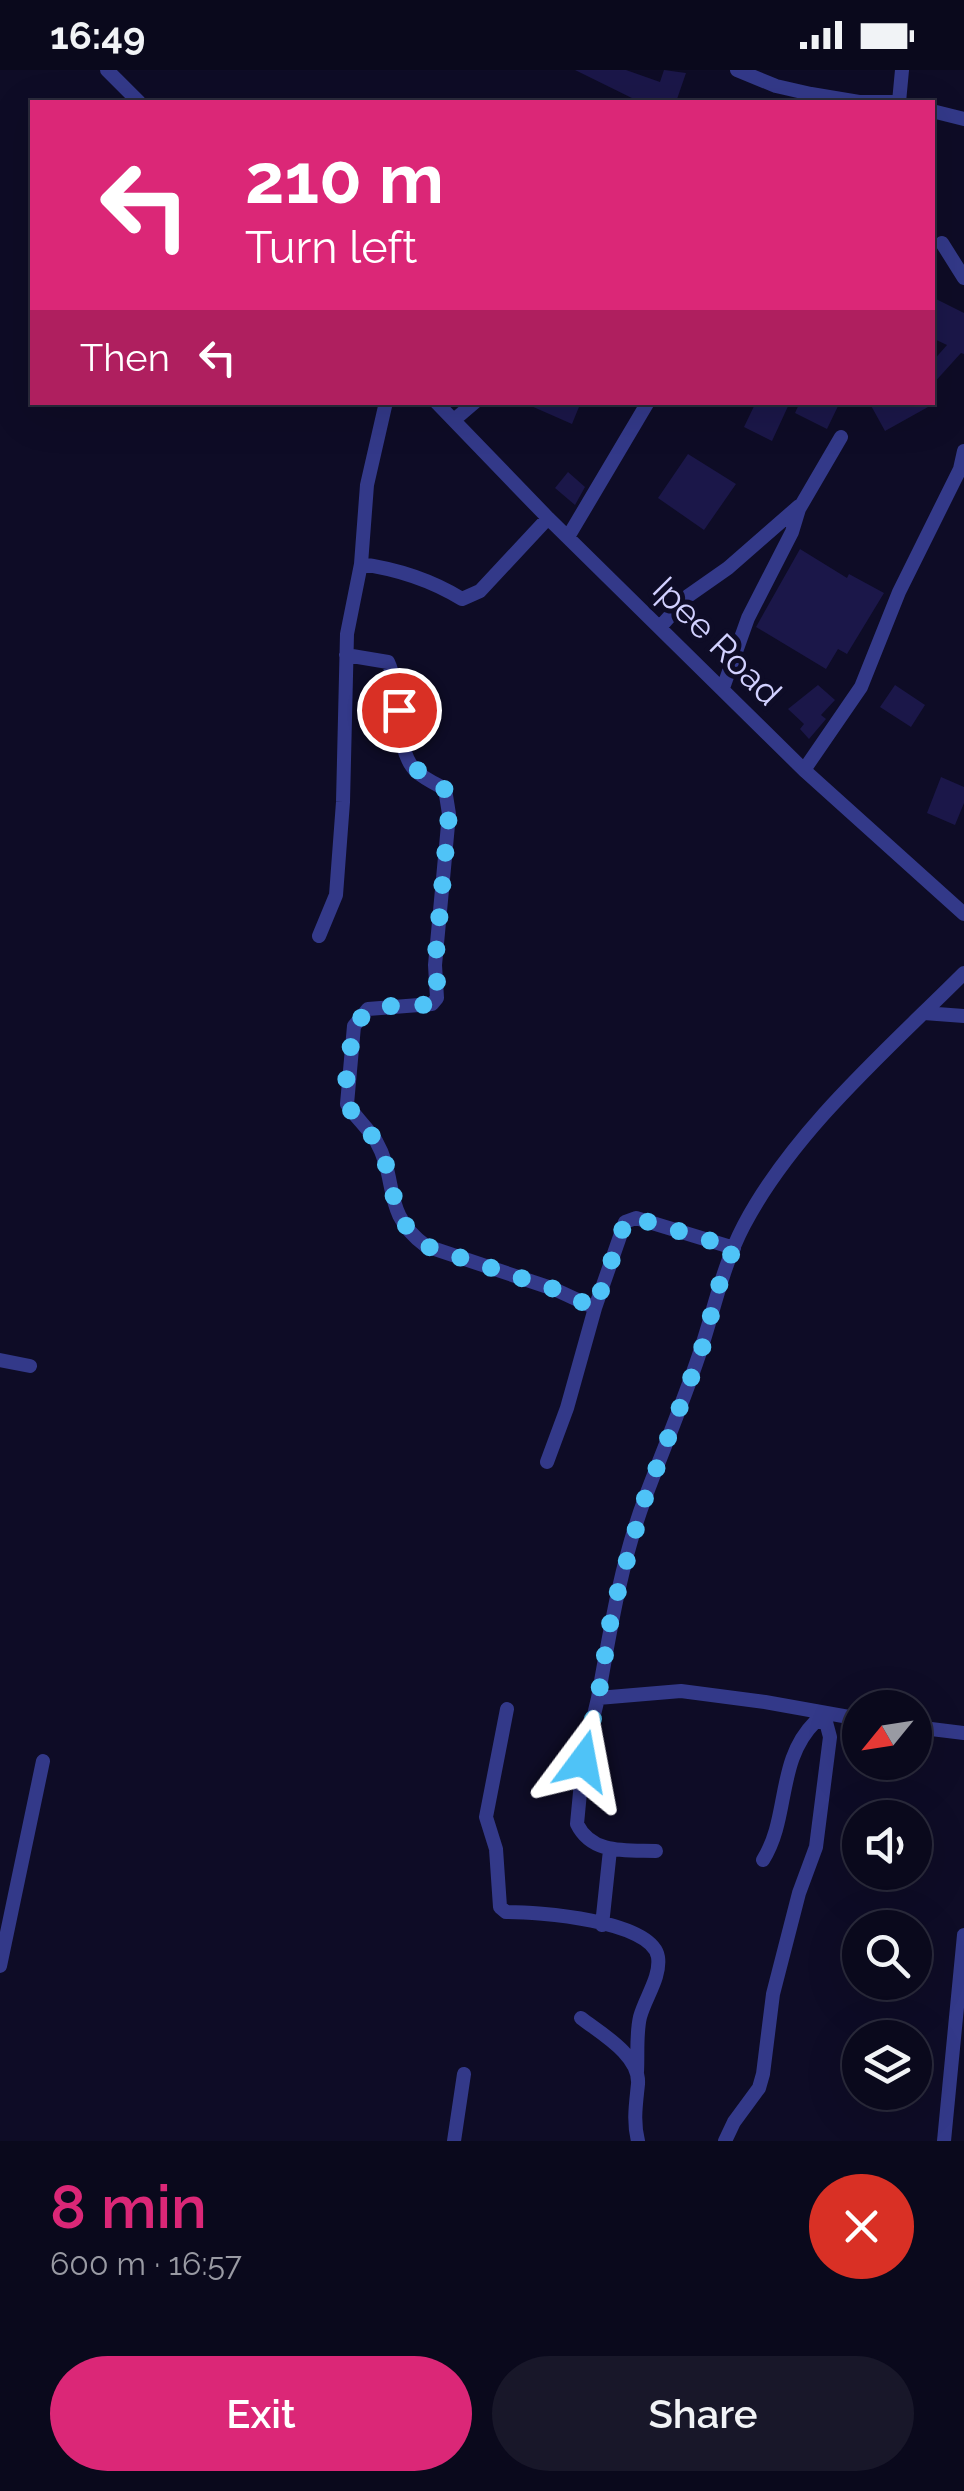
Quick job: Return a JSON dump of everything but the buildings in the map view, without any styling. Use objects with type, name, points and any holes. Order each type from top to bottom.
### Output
[{"type":"street","points":[[107,70],[137,100]]},
{"type":"street","points":[[736,70],[809,98],[834,100]]},
{"type":"street","points":[[899,100],[902,70]]},
{"type":"street","points":[[935,112],[964,118]]},
{"type":"street","points":[[942,243],[964,278]]},
{"type":"street","points":[[319,936],[336,894],[343,802],[347,634],[361,564],[367,485],[385,405]]},
{"type":"street","name":"Ipee Road","points":[[439,405],[804,770],[964,914]]},
{"type":"street","points":[[454,420],[471,405]]},
{"type":"street","points":[[568,537],[646,405]]},
{"type":"street","points":[[724,688],[738,641],[803,502],[840,437]]},
{"type":"street","points":[[804,770],[861,687],[899,592],[960,470],[964,450]]},
{"type":"street","points":[[661,626],[688,596],[728,568],[803,502]]},
{"type":"street","points":[[361,564],[394,569],[445,588],[462,599],[480,591],[548,518]]},
{"type":"street","points":[[346,655],[388,662],[396,680],[407,757],[414,770],[446,790],[449,814],[435,964],[437,998],[432,1004],[368,1009],[360,1018],[354,1026],[347,1104],[378,1143],[396,1213],[412,1235],[426,1246],[554,1289],[595,1308]]},
{"type":"street","points":[[656,1852],[610,1850],[592,1843],[577,1824],[583,1761],[612,1612],[644,1501],[701,1352],[722,1275],[744,1225],[788,1159],[843,1095],[964,973]]},
{"type":"street","points":[[924,1013],[964,1016]]},
{"type":"street","points":[[547,1462],[625,1222],[636,1218],[734,1248]]},
{"type":"street","points":[[0,1360],[30,1366]]},
{"type":"street","points":[[598,1698],[681,1692],[842,1718]]},
{"type":"street","points":[[507,1709],[486,1817],[496,1850],[500,1907],[506,1912],[541,1911],[638,1934],[652,1943],[658,1959],[639,2019],[634,2126],[638,2141]]},
{"type":"street","points":[[763,1860],[774,1842],[792,1754],[804,1733],[826,1717]]},
{"type":"street","points":[[725,2141],[764,2074],[773,1994],[799,1892],[816,1847],[830,1737],[826,1717]]},
{"type":"street","points":[[932,1729],[964,1733]]},
{"type":"street","points":[[0,1966],[43,1761]]},
{"type":"street","points":[[602,1924],[610,1850]]},
{"type":"street","points":[[944,2141],[964,1936]]},
{"type":"street","points":[[581,2018],[618,2046],[637,2072]]},
{"type":"street","points":[[454,2141],[464,2074]]},
{"type":"route","points":[[399,710],[407,757],[414,770],[446,790],[449,814],[435,964],[438,991],[432,1004],[377,1007],[368,1009],[360,1018],[354,1026],[346,1096],[351,1110],[378,1143],[396,1213],[426,1246],[554,1289],[595,1308],[625,1222],[636,1218],[734,1248],[722,1275],[701,1352],[644,1501],[612,1612],[583,1761]]}]
